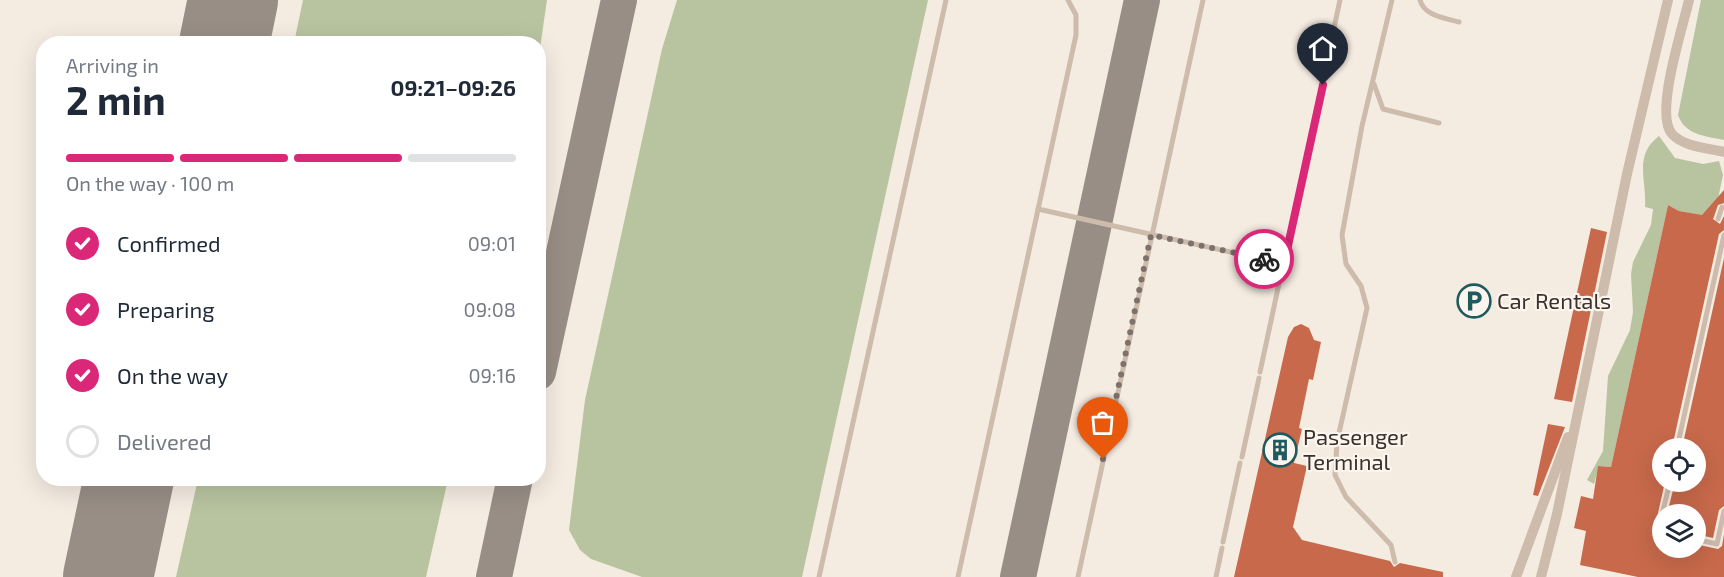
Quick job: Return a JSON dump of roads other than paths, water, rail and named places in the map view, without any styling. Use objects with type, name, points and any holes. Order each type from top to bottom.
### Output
[{"type":"street","points":[[1541,577],[1580,404],[1627,174],[1668,0]]},
{"type":"street","points":[[1689,0],[1666,99],[1665,120],[1667,127],[1678,139],[1724,152]]},
{"type":"street","points":[[1516,577],[1580,404]]},
{"type":"lane","points":[[819,577],[945,0]]},
{"type":"lane","points":[[958,577],[1076,35],[1076,15],[1068,0]]},
{"type":"lane","points":[[1078,577],[1203,0]]},
{"type":"lane","points":[[1216,577],[1340,0]]},
{"type":"lane","points":[[1392,0],[1342,235],[1346,264],[1366,296],[1367,308],[1337,442],[1335,475],[1346,497],[1390,545],[1395,562]]},
{"type":"lane","points":[[1420,0],[1424,9],[1431,14],[1459,22]]},
{"type":"lane","points":[[1373,82],[1383,109],[1439,123]]},
{"type":"lane","points":[[1718,219],[1722,207]]},
{"type":"lane","points":[[1038,209],[1284,264]]},
{"type":"lane","points":[[1679,438],[1724,235]]},
{"type":"lane","points":[[1706,542],[1717,544],[1724,511]]},
{"type":"place","name":"Car Rentals","points":[[1474,301]]},
{"type":"place","name":"Passenger Terminal","points":[[1280,450]]}]
